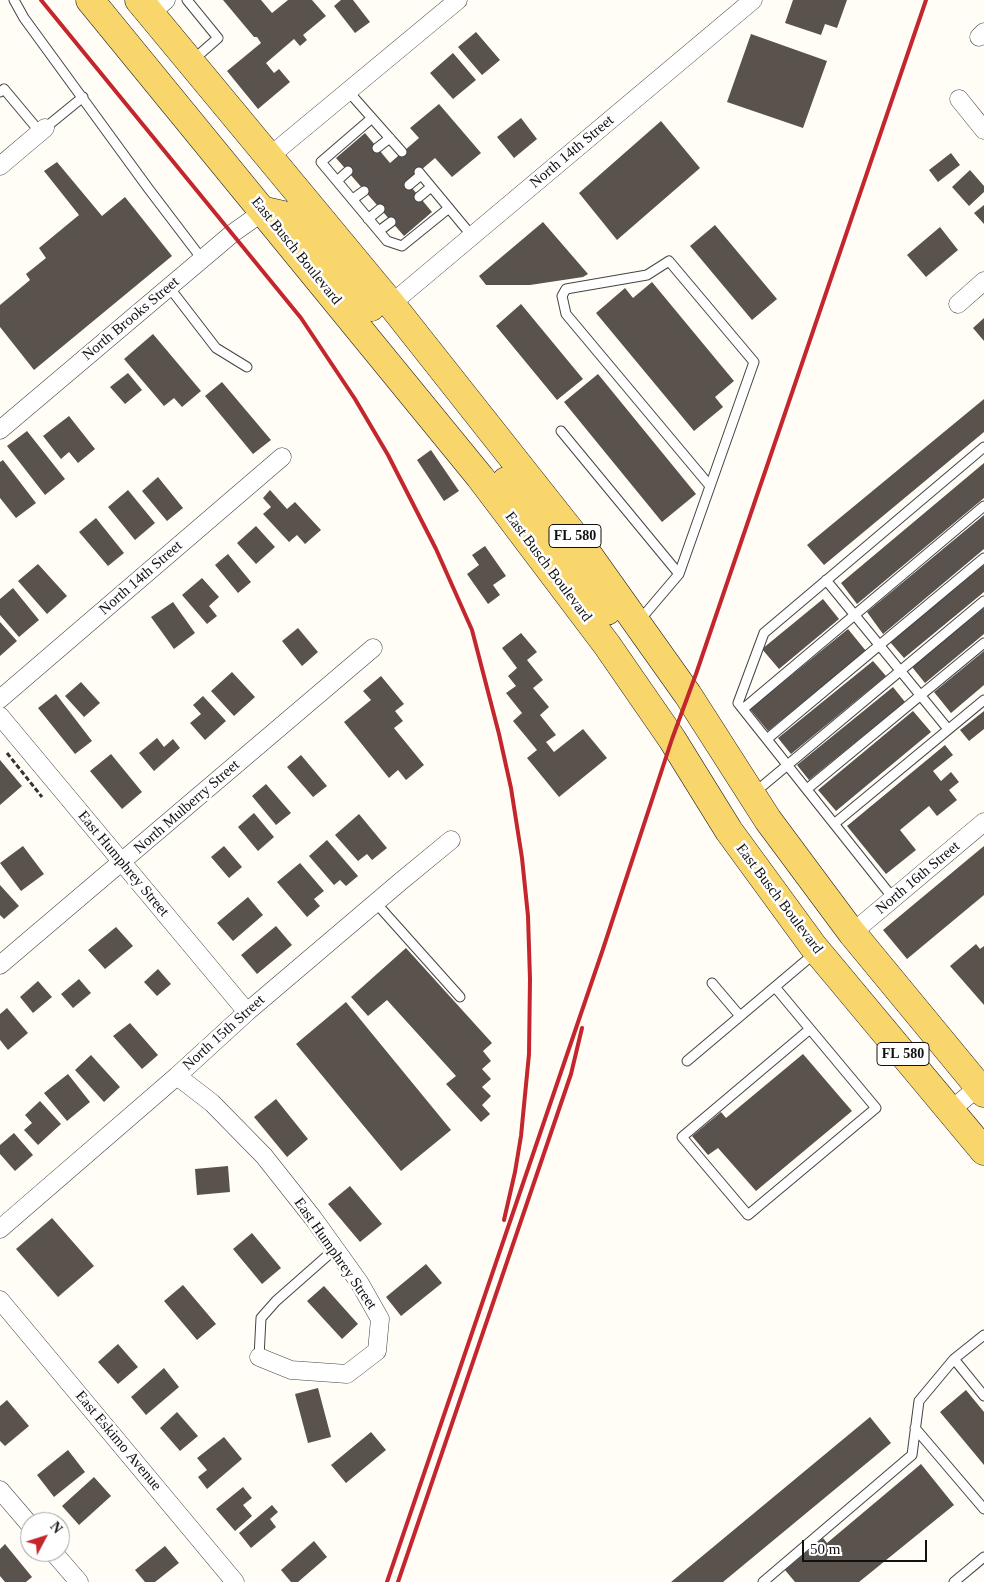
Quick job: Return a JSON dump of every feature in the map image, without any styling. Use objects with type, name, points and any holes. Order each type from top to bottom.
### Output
[{"type":"main road","points":[[102,3],[134,14],[152,5]]},
{"type":"main road","points":[[102,3],[133,30],[148,40],[227,138],[245,152],[270,156]]},
{"type":"main road","name":"East Busch Boulevard","points":[[102,3],[264,211],[458,451],[607,645],[672,739],[729,831],[817,951],[984,1151]]},
{"type":"main road","name":"FL 580","points":[[152,5],[191,62],[391,304],[580,543],[688,696],[768,820],[852,933],[982,1087]]},
{"type":"main road","points":[[264,211],[287,216],[304,228],[343,276],[374,309],[377,311],[384,310],[391,304]]},
{"type":"main road","points":[[458,451],[479,457],[493,465],[611,616],[621,623],[637,623]]},
{"type":"main road","points":[[707,796],[724,792],[729,794],[803,890],[811,895],[825,897]]},
{"type":"street","points":[[270,156],[458,0]]},
{"type":"street","name":"North 14th Street","points":[[391,304],[745,3]]},
{"type":"street","points":[[959,99],[984,130]]},
{"type":"street","points":[[0,166],[42,130]]},
{"type":"street","name":"North Brooks Street","points":[[0,430],[233,233],[264,211]]},
{"type":"street","points":[[958,304],[984,281]]},
{"type":"street","name":"North 14th Street","points":[[0,698],[282,457]]},
{"type":"street","name":"North Mulberry Street","points":[[0,965],[372,648]]},
{"type":"street","name":"East Humphrey Street","points":[[0,716],[247,1012]]},
{"type":"street","name":"North 16th Street","points":[[852,933],[984,822]]},
{"type":"street","name":"North 15th Street","points":[[0,1229],[247,1012],[451,840]]},
{"type":"street","name":"East Humphrey Street","points":[[176,1076],[212,1104],[264,1156],[313,1218],[359,1282],[380,1318],[377,1351],[347,1374],[291,1370],[258,1357]]},
{"type":"street","points":[[950,1110],[982,1087]]},
{"type":"street","name":"East Eskimo Avenue","points":[[0,1300],[235,1582]]},
{"type":"street","points":[[0,1490],[20,1513]]},
{"type":"street","points":[[62,1562],[79,1582]]},
{"type":"lane","points":[[14,0],[24,18],[202,259]]},
{"type":"lane","points":[[187,0],[218,38],[191,62]]},
{"type":"lane","points":[[0,92],[4,89],[42,130],[83,97]]},
{"type":"lane","points":[[348,91],[402,152]]},
{"type":"lane","points":[[372,118],[321,162],[379,232],[387,241],[402,246],[449,208]]},
{"type":"lane","points":[[377,148],[390,138]]},
{"type":"lane","points":[[337,181],[348,171]]},
{"type":"lane","points":[[409,185],[420,174],[472,236]]},
{"type":"lane","points":[[420,197],[431,187]]},
{"type":"lane","points":[[353,199],[364,191]]},
{"type":"lane","points":[[368,218],[380,209]]},
{"type":"lane","points":[[379,232],[391,222]]},
{"type":"lane","points":[[637,623],[679,574],[754,362],[670,261],[647,275],[566,290],[562,296],[566,314],[710,486]]},
{"type":"lane","points":[[169,287],[216,348],[247,367]]},
{"type":"lane","points":[[561,431],[679,574]]},
{"type":"lane","points":[[893,898],[738,704],[764,632],[984,446]]},
{"type":"lane","points":[[743,709],[984,506]]},
{"type":"lane","points":[[767,739],[984,558]]},
{"type":"lane","points":[[826,580],[948,729]]},
{"type":"lane","points":[[752,795],[984,601]]},
{"type":"lane","points":[[807,790],[984,643]]},
{"type":"lane","points":[[834,824],[984,700]]},
{"type":"lane","points":[[376,903],[460,997]]},
{"type":"lane","points":[[687,1061],[817,951]]},
{"type":"lane","points":[[712,983],[740,1016]]},
{"type":"lane","points":[[775,986],[876,1108],[748,1216],[682,1137],[810,1029]]},
{"type":"lane","points":[[258,1357],[261,1318],[276,1301],[335,1249]]},
{"type":"lane","points":[[763,1582],[912,1455],[919,1400],[954,1359],[984,1335]]},
{"type":"lane","points":[[954,1359],[984,1396]]},
{"type":"lane","points":[[915,1428],[984,1508]]},
{"type":"lane","points":[[954,1582],[984,1557]]},
{"type":"path","points":[[5,751],[42,797]]},
{"type":"building","points":[[223,0],[261,0],[272,13],[288,0],[312,0],[326,16],[303,35],[307,40],[300,46],[294,39],[266,63],[274,73],[279,69],[290,82],[258,109],[227,71],[261,43]]},
{"type":"building","points":[[341,0],[353,0],[370,22],[355,33],[334,6]]},
{"type":"building","points":[[793,0],[847,0],[837,28],[825,24],[821,35],[785,23]]},
{"type":"building","points":[[476,32],[500,60],[482,75],[458,47]]},
{"type":"building","points":[[751,34],[827,61],[803,128],[727,102]]},
{"type":"building","points":[[453,53],[476,80],[453,99],[430,73]]},
{"type":"building","points":[[439,104],[481,153],[452,177],[435,158],[407,182],[432,212],[404,236],[336,158],[365,133],[390,163],[419,138],[410,128]]},
{"type":"building","points":[[521,118],[537,139],[514,158],[497,137]]},
{"type":"building","points":[[661,121],[700,168],[617,240],[579,193]]},
{"type":"building","points":[[951,153],[960,165],[938,182],[929,170]]},
{"type":"building","points":[[57,162],[102,216],[125,197],[172,256],[34,370],[0,327],[0,305],[30,280],[26,274],[46,258],[39,248],[79,215],[44,171]]},
{"type":"building","points":[[970,170],[984,186],[984,192],[969,206],[952,187]]},
{"type":"building","points":[[984,205],[984,224],[974,213]]},
{"type":"building","points":[[543,222],[588,274],[583,277],[530,285],[486,285],[479,276]]},
{"type":"building","points":[[715,225],[777,299],[752,320],[690,246]]},
{"type":"building","points":[[940,227],[958,250],[926,277],[907,255]]},
{"type":"building","points":[[652,282],[734,381],[715,397],[723,407],[694,431],[596,313],[625,288],[633,298]]},
{"type":"building","points":[[521,304],[583,379],[557,400],[496,326]]},
{"type":"building","points":[[984,318],[984,341],[973,328]]},
{"type":"building","points":[[153,334],[201,391],[182,407],[174,398],[164,406],[124,359]]},
{"type":"building","points":[[128,373],[142,390],[125,404],[110,387]]},
{"type":"building","points":[[598,374],[696,494],[662,522],[564,402]]},
{"type":"building","points":[[222,382],[271,440],[253,454],[205,396]]},
{"type":"building","points":[[984,399],[984,432],[824,565],[807,545]]},
{"type":"building","points":[[69,416],[95,449],[78,463],[69,452],[61,459],[43,436]]},
{"type":"building","points":[[27,431],[65,479],[45,495],[7,446]]},
{"type":"building","points":[[431,450],[459,491],[444,501],[417,460]]},
{"type":"building","points":[[3,460],[36,503],[16,518],[0,498],[0,462]]},
{"type":"building","points":[[984,463],[984,498],[857,604],[841,583]]},
{"type":"building","points":[[158,477],[183,508],[167,521],[142,491]]},
{"type":"building","points":[[128,490],[155,523],[135,540],[108,507]]},
{"type":"building","points":[[270,490],[287,509],[295,502],[321,530],[305,544],[297,535],[289,542],[263,514],[271,507],[263,498]]},
{"type":"building","points":[[984,515],[984,549],[883,634],[867,612]]},
{"type":"building","points":[[96,518],[124,553],[108,566],[79,532]]},
{"type":"building","points":[[256,526],[275,547],[256,564],[237,543]]},
{"type":"building","points":[[485,546],[506,576],[493,585],[500,595],[488,604],[467,574],[479,565],[472,555]]},
{"type":"building","points":[[228,554],[251,582],[238,593],[215,565]]},
{"type":"building","points":[[38,564],[67,596],[47,614],[18,581]]},
{"type":"building","points":[[984,565],[984,592],[904,658],[890,642]]},
{"type":"building","points":[[202,578],[219,597],[209,606],[217,616],[207,624],[182,595]]},
{"type":"building","points":[[13,588],[39,620],[19,637],[0,615],[0,599]]},
{"type":"building","points":[[823,599],[839,619],[779,669],[762,649]]},
{"type":"building","points":[[173,602],[195,633],[174,649],[151,617]]},
{"type":"building","points":[[984,608],[984,634],[925,683],[912,667]]},
{"type":"building","points":[[0,622],[17,641],[0,656]]},
{"type":"building","points":[[298,628],[318,652],[302,666],[282,641]]},
{"type":"building","points":[[848,629],[866,651],[768,731],[750,709]]},
{"type":"building","points":[[521,633],[537,652],[527,660],[543,680],[533,688],[549,707],[540,715],[556,735],[546,742],[554,752],[583,729],[607,758],[559,797],[527,758],[537,750],[513,721],[522,713],[506,693],[516,686],[508,676],[517,668],[502,648]]},
{"type":"building","points":[[984,651],[984,685],[951,713],[934,692]]},
{"type":"building","points":[[873,661],[886,676],[791,754],[778,738]]},
{"type":"building","points":[[232,672],[255,697],[234,716],[211,691]]},
{"type":"building","points":[[381,676],[404,704],[395,711],[403,721],[394,728],[424,765],[406,780],[398,770],[389,778],[344,722],[371,700],[363,691]]},
{"type":"building","points":[[81,682],[100,703],[84,717],[65,696]]},
{"type":"building","points":[[893,687],[905,702],[809,780],[797,765]]},
{"type":"building","points":[[56,694],[92,741],[75,754],[38,708]]},
{"type":"building","points":[[203,696],[226,721],[205,740],[190,723],[201,714],[193,705]]},
{"type":"building","points":[[913,711],[931,732],[836,811],[818,790]]},
{"type":"building","points":[[984,711],[984,729],[969,741],[960,730]]},
{"type":"building","points":[[157,738],[164,747],[173,739],[180,748],[154,771],[139,753]]},
{"type":"building","points":[[945,745],[953,755],[933,771],[941,781],[951,772],[959,782],[949,790],[957,800],[937,816],[929,806],[900,830],[916,850],[886,874],[847,826]]},
{"type":"building","points":[[111,754],[142,792],[122,809],[90,771]]},
{"type":"building","points":[[301,755],[327,786],[313,797],[287,767]]},
{"type":"building","points":[[0,760],[22,786],[0,805]]},
{"type":"building","points":[[266,784],[291,813],[276,825],[252,796]]},
{"type":"building","points":[[254,813],[274,837],[258,851],[238,827]]},
{"type":"building","points":[[359,814],[387,848],[372,860],[367,854],[358,861],[335,835]]},
{"type":"building","points":[[327,840],[358,876],[346,886],[340,880],[334,885],[309,856]]},
{"type":"building","points":[[23,846],[44,874],[21,891],[0,863]]},
{"type":"building","points":[[224,846],[242,867],[229,878],[211,857]]},
{"type":"building","points":[[984,846],[984,895],[907,959],[883,930]]},
{"type":"building","points":[[300,863],[324,891],[314,899],[320,906],[307,917],[277,882]]},
{"type":"building","points":[[0,885],[19,906],[4,919],[0,915]]},
{"type":"building","points":[[248,897],[263,915],[233,941],[217,923]]},
{"type":"building","points":[[276,926],[292,945],[257,974],[241,955]]},
{"type":"building","points":[[116,927],[133,946],[105,969],[88,950]]},
{"type":"building","points":[[976,944],[980,949],[984,946],[984,1005],[950,966]]},
{"type":"building","points":[[406,948],[492,1043],[483,1051],[491,1061],[482,1069],[491,1079],[482,1087],[491,1096],[482,1105],[490,1114],[481,1122],[446,1084],[456,1076],[387,1000],[368,1016],[351,997]]},
{"type":"building","points":[[158,969],[171,984],[157,996],[144,982]]},
{"type":"building","points":[[79,979],[91,993],[73,1008],[61,994]]},
{"type":"building","points":[[38,981],[52,997],[33,1013],[20,997]]},
{"type":"building","points":[[346,1002],[451,1130],[401,1171],[296,1044]]},
{"type":"building","points":[[7,1008],[28,1033],[8,1050],[0,1040],[0,1014]]},
{"type":"building","points":[[130,1023],[158,1055],[142,1069],[113,1036]]},
{"type":"building","points":[[803,1054],[852,1111],[756,1191],[718,1148],[708,1155],[692,1136],[721,1112],[726,1118]]},
{"type":"building","points":[[91,1055],[120,1087],[104,1102],[75,1070]]},
{"type":"building","points":[[68,1074],[90,1102],[67,1121],[44,1093]]},
{"type":"building","points":[[276,1099],[308,1139],[287,1157],[254,1117]]},
{"type":"building","points":[[40,1101],[61,1124],[38,1145],[24,1130],[32,1123],[25,1115]]},
{"type":"building","points":[[14,1133],[33,1155],[15,1171],[0,1154],[0,1145]]},
{"type":"building","points":[[228,1166],[230,1192],[197,1195],[195,1169]]},
{"type":"building","points":[[350,1186],[382,1224],[360,1242],[328,1204]]},
{"type":"building","points":[[52,1218],[94,1266],[58,1297],[16,1249]]},
{"type":"building","points":[[252,1233],[281,1268],[262,1284],[233,1249]]},
{"type":"building","points":[[426,1264],[442,1283],[401,1316],[386,1297]]},
{"type":"building","points":[[183,1285],[216,1324],[197,1340],[164,1301]]},
{"type":"building","points":[[324,1286],[358,1324],[342,1339],[307,1301]]},
{"type":"building","points":[[118,1344],[138,1367],[118,1384],[98,1362]]},
{"type":"building","points":[[164,1368],[179,1387],[146,1415],[131,1397]]},
{"type":"building","points":[[318,1388],[331,1437],[308,1443],[295,1394]]},
{"type":"building","points":[[966,1390],[984,1412],[984,1465],[940,1412]]},
{"type":"building","points":[[7,1400],[29,1426],[5,1446],[0,1441],[0,1406]]},
{"type":"building","points":[[177,1412],[198,1436],[180,1451],[160,1428]]},
{"type":"building","points":[[870,1417],[891,1443],[723,1582],[671,1582]]},
{"type":"building","points":[[371,1432],[386,1450],[346,1483],[331,1465]]},
{"type":"building","points":[[224,1437],[242,1459],[207,1489],[198,1477],[207,1470],[197,1458]]},
{"type":"building","points":[[68,1450],[85,1472],[54,1497],[37,1475]]},
{"type":"building","points":[[921,1464],[954,1505],[859,1582],[795,1582],[785,1570],[823,1538],[827,1543]]},
{"type":"building","points":[[94,1477],[111,1496],[79,1525],[70,1515],[70,1512],[67,1512],[62,1506]]},
{"type":"building","points":[[243,1487],[252,1498],[243,1505],[252,1516],[235,1531],[216,1509]]},
{"type":"building","points":[[272,1505],[278,1512],[270,1519],[276,1527],[251,1548],[239,1533]]},
{"type":"building","points":[[314,1541],[327,1557],[298,1582],[291,1582],[281,1570]]},
{"type":"building","points":[[5,1544],[32,1577],[26,1582],[5,1582],[0,1576],[0,1549]]},
{"type":"building","points":[[165,1546],[179,1563],[155,1582],[145,1582],[135,1570]]},
{"type":"railway","points":[[41,0],[301,318],[355,399],[388,455],[436,549],[472,630],[511,788],[522,858],[528,916],[530,979],[529,1054],[521,1136],[504,1220]]},
{"type":"railway","points":[[387,1582],[603,949],[672,739],[696,674],[926,0]]},
{"type":"railway","points":[[398,1582],[571,1074],[582,1028]]}]
